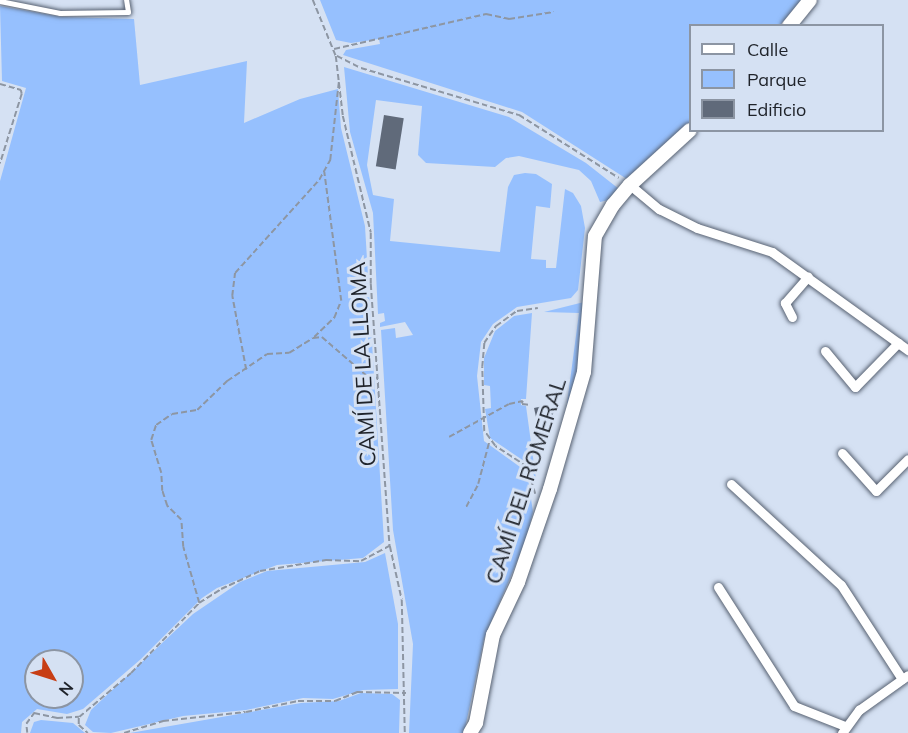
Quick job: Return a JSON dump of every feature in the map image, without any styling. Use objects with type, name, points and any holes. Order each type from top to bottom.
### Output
[{"type":"street","points":[[791,24],[810,0]]},
{"type":"street","name":"CAMÍ DEL ROMERAL","points":[[470,733],[476,723],[493,635],[518,582],[543,510],[584,372],[595,236],[613,205],[630,185],[689,131]]},
{"type":"street","points":[[630,185],[668,214],[697,228],[772,252],[908,350]]},
{"type":"street","points":[[792,316],[785,303],[808,277]]},
{"type":"street","points":[[825,351],[855,387],[898,343]]},
{"type":"street","points":[[842,453],[876,491],[908,459]]},
{"type":"street","points":[[718,587],[794,706],[844,729],[859,710],[905,677],[841,585],[731,484]]},
{"type":"lane","points":[[0,1],[60,12],[128,12],[126,0]]},
{"type":"path","name":"CAMÍ DE LA LLOMA","points":[[313,0],[336,56],[343,116],[371,233],[390,546],[402,600],[406,693],[405,733]]},
{"type":"path","points":[[333,50],[486,14],[522,18],[554,12]]},
{"type":"path","points":[[336,56],[361,68],[519,115],[630,185]]},
{"type":"path","points":[[247,371],[232,296],[235,273],[324,171],[330,160],[339,78]]},
{"type":"path","points":[[0,84],[21,90],[22,94],[0,164]]},
{"type":"path","points":[[200,603],[183,547],[181,520],[167,506],[162,491],[151,431],[172,414],[197,410],[228,381],[247,371],[267,354],[289,353],[313,338],[334,318],[342,302],[324,171]]},
{"type":"path","points":[[466,507],[478,484],[489,441],[485,418],[484,343],[496,326],[518,311],[538,308]]},
{"type":"path","points":[[313,338],[322,337],[367,376],[378,378]]},
{"type":"path","points":[[448,437],[516,401],[531,405]]},
{"type":"path","points":[[489,441],[527,467],[543,510]]},
{"type":"path","points":[[27,733],[26,724],[34,713],[57,718],[79,717],[131,673],[200,603],[260,571],[326,560],[361,561],[390,546]]},
{"type":"path","points":[[124,733],[163,721],[246,712],[298,701],[335,701],[357,692],[406,693]]},
{"type":"path","points":[[79,717],[80,725],[88,733]]},
{"type":"green space","points":[[320,0],[802,0],[781,24],[689,24],[689,126],[630,181],[522,112],[343,55],[346,50],[380,44],[379,39],[351,43],[336,40]]},
{"type":"green space","points":[[0,6],[62,17],[134,19],[140,85],[247,61],[244,123],[300,99],[338,89],[341,128],[365,226],[384,542],[363,558],[277,565],[217,588],[202,598],[141,659],[84,708],[84,649],[24,649],[24,709],[37,709],[22,722],[21,733],[0,733],[0,181],[26,88],[2,81]]},
{"type":"green space","points":[[344,67],[509,117],[586,163],[619,189],[609,200],[600,202],[591,181],[579,170],[519,156],[506,158],[495,167],[426,163],[418,155],[422,106],[376,100],[367,165],[373,195],[394,199],[390,241],[500,252],[508,187],[514,175],[525,173],[536,174],[552,184],[550,208],[536,206],[531,259],[546,260],[546,268],[556,268],[565,189],[573,193],[581,206],[585,228],[578,290],[571,298],[517,307],[493,324],[481,342],[477,376],[484,441],[527,472],[533,512],[530,524],[533,524],[484,639],[464,733],[409,733],[413,644],[393,530],[381,330],[395,328],[396,338],[413,335],[405,322],[380,327],[380,323],[385,321],[384,313],[378,314],[373,213],[350,132]]},
{"type":"green space","points":[[588,301],[582,368],[546,481],[566,411],[579,313],[544,312]]},
{"type":"green space","points":[[532,313],[526,399],[521,399],[521,405],[526,406],[536,479],[527,463],[490,438],[485,409],[491,408],[490,386],[484,385],[484,358],[495,331],[514,316]]},
{"type":"green space","points":[[385,553],[398,624],[398,689],[363,690],[333,699],[303,698],[246,710],[183,716],[111,733],[93,732],[85,725],[91,710],[193,614],[240,582],[267,571],[365,562]]},
{"type":"green space","points":[[361,693],[392,694],[400,700],[399,733],[130,733],[301,703],[339,701]]},
{"type":"green space","points":[[37,709],[83,709],[67,714]]},
{"type":"green space","points":[[41,720],[73,723],[85,733],[30,733],[34,722]]},
{"type":"building","points":[[384,115],[404,118],[396,169],[376,166]]},
{"type":"building","points":[[548,405],[554,411],[549,426],[538,426],[534,408]]}]
